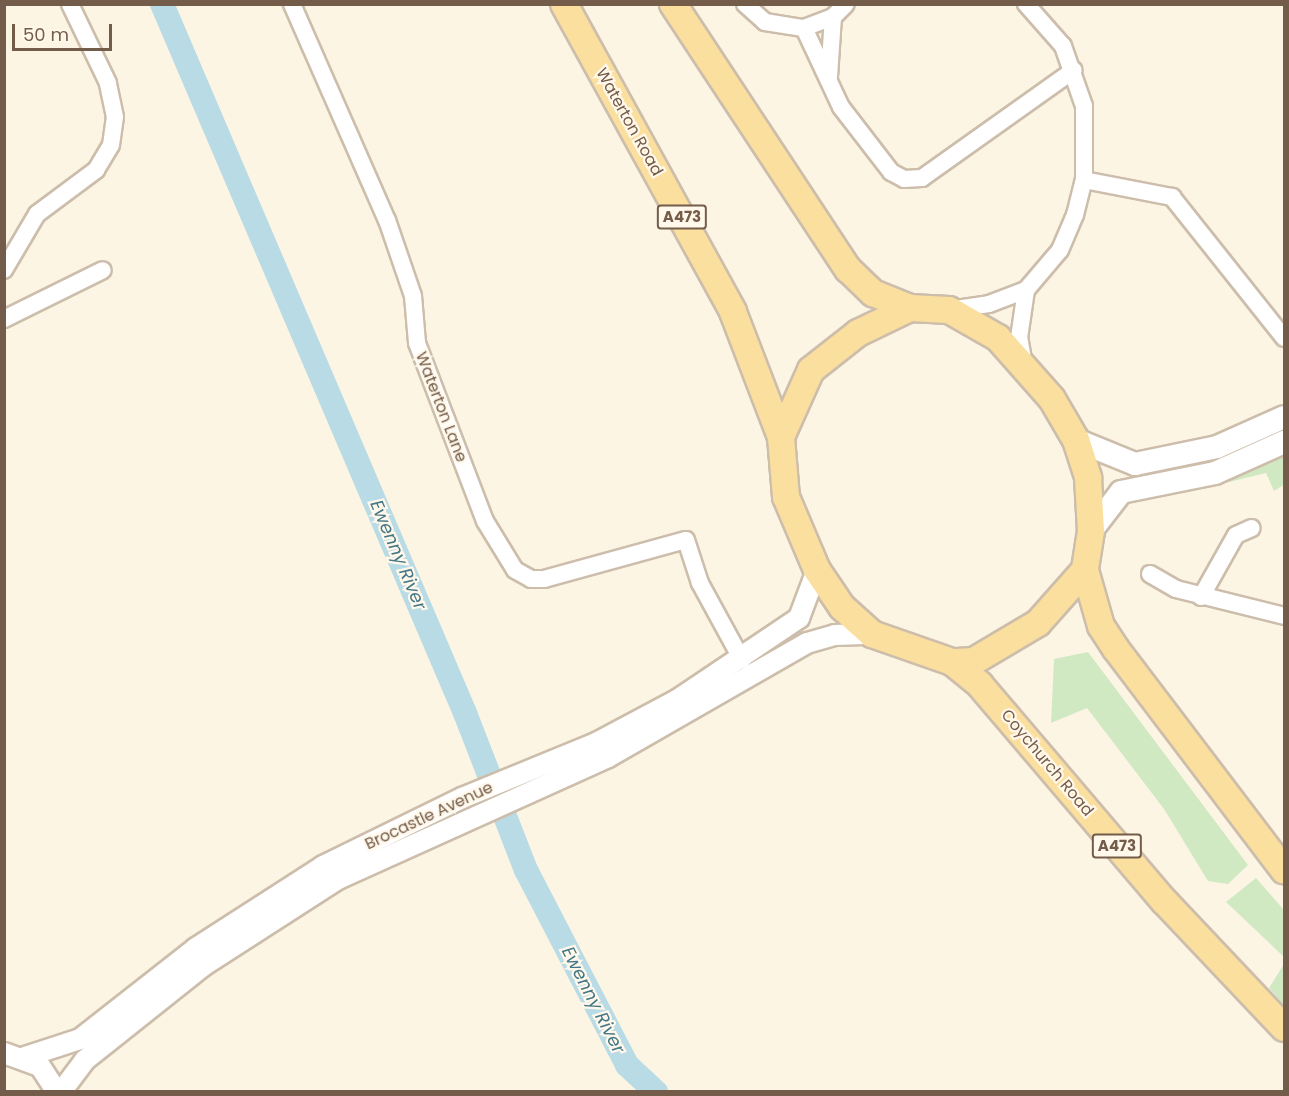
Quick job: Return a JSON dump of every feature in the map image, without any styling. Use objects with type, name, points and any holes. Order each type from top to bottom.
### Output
[{"type":"main road","name":"Waterton Road","points":[[564,4],[734,312],[781,437]]},
{"type":"main road","points":[[673,4],[848,269],[873,293],[910,308],[949,310],[998,338],[1024,365],[1076,441],[1089,486],[1091,531],[1085,570],[1101,626],[1116,649],[1284,870]]},
{"type":"main road","points":[[910,308],[858,333],[811,370],[781,437],[786,497],[817,570],[843,607],[872,634],[952,662],[974,661],[1019,639],[1058,606],[1085,570]]},
{"type":"main road","points":[[1076,441],[1135,464],[1217,447],[1284,417]]},
{"type":"main road","points":[[1091,531],[1121,492],[1215,473],[1284,442]]},
{"type":"main road","name":"Coychurch Road","points":[[952,662],[980,685],[1165,902],[1284,1028]]},
{"type":"street","points":[[4,270],[37,214],[96,170],[111,145],[115,117],[108,83],[70,4]]},
{"type":"street","name":"Waterton Lane","points":[[292,4],[387,220],[413,296],[417,343],[484,521],[515,570],[531,579],[544,579],[686,540],[700,583],[742,660]]},
{"type":"street","points":[[745,4],[765,22],[804,28],[833,17],[846,4]]},
{"type":"street","points":[[949,310],[989,304],[1026,290],[1060,250],[1084,180],[1084,106],[1074,70],[1046,23],[1026,4]]},
{"type":"street","points":[[829,84],[833,17]]},
{"type":"street","points":[[804,28],[829,84],[877,153],[904,179],[922,178],[1003,118],[1074,70]]},
{"type":"street","points":[[1084,180],[1172,197],[1284,338]]},
{"type":"street","points":[[4,319],[103,270]]},
{"type":"street","points":[[1024,365],[1019,330],[1026,290]]},
{"type":"street","points":[[1201,597],[1236,535],[1252,528]]},
{"type":"street","name":"Brocastle Avenue","points":[[25,1057],[80,1039],[247,912],[323,866],[462,798],[596,743],[742,660],[799,618],[817,570]]},
{"type":"street","points":[[1150,574],[1201,597],[1284,616]]},
{"type":"street","name":"Brocastle Avenue","points":[[59,1092],[85,1059],[282,912],[470,818],[686,717],[807,643],[835,635],[872,634]]},
{"type":"street","points":[[4,1053],[25,1057],[40,1066],[59,1092]]},
{"type":"green space","points":[[1284,442],[1284,485],[1274,491],[1266,473],[1208,487]]},
{"type":"green space","points":[[1088,652],[1248,865],[1228,884],[1208,881],[1164,809],[1087,708],[1051,723],[1054,659]]},
{"type":"green space","points":[[1256,878],[1284,910],[1284,957],[1226,902]]},
{"type":"green space","points":[[1284,964],[1284,1005],[1269,988]]},
{"type":"waterway","name":"Ewenny River","points":[[162,4],[465,713],[526,870],[627,1065],[656,1092]]}]
